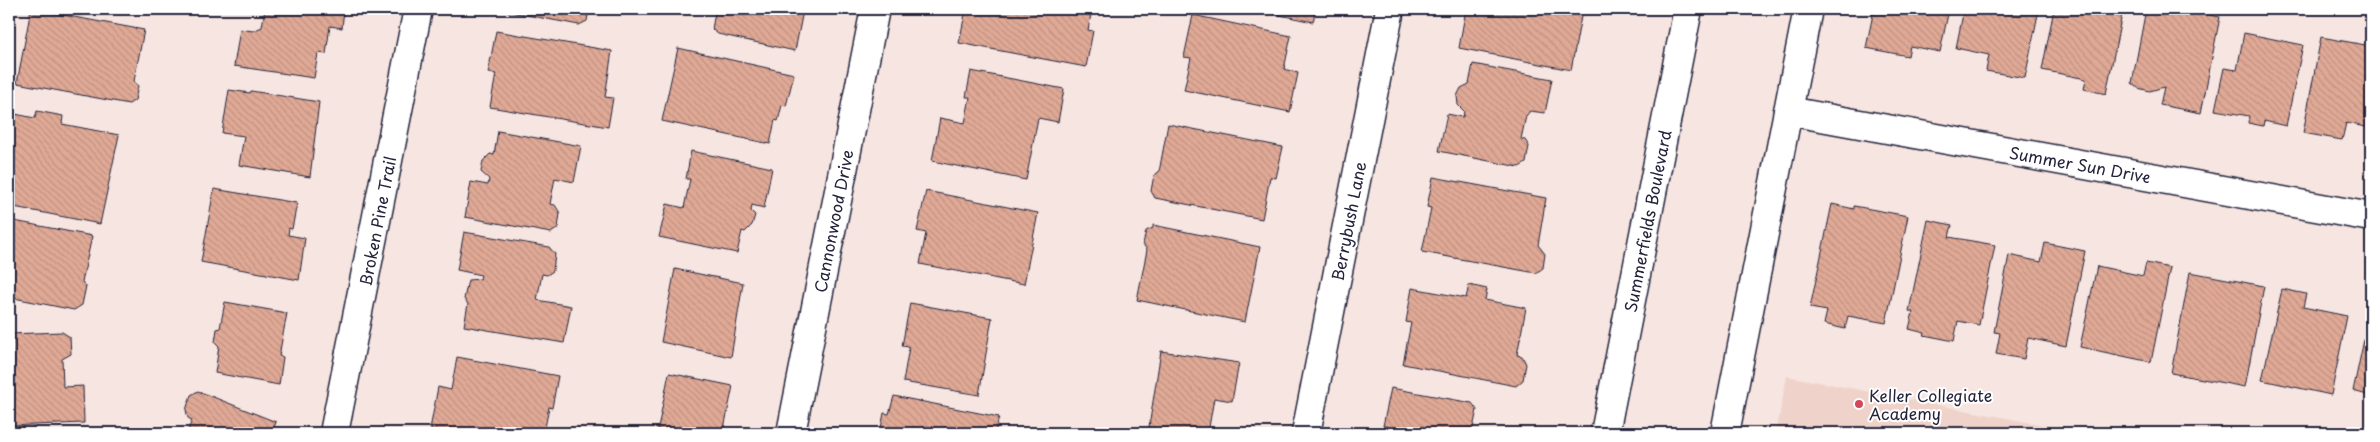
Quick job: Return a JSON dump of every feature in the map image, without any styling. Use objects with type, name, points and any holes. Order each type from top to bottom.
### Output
[{"type":"street","name":"Broken Pine Trail","points":[[334,433],[418,9]]},
{"type":"street","name":"Cannonwood Drive","points":[[790,433],[875,9]]},
{"type":"street","name":"Berrybush Lane","points":[[1306,433],[1390,9]]},
{"type":"street","name":"Summerfields Boulevard","points":[[1605,433],[1688,9]]},
{"type":"street","points":[[1725,433],[1808,9]]},
{"type":"street","name":"Summer Sun Drive","points":[[1788,111],[2371,217]]},
{"type":"shaded area","name":"Keller Collegiate Academy","points":[[1787,376],[2085,433],[1776,433]]},
{"type":"building","points":[[31,9],[144,30],[134,81],[138,86],[135,100],[129,104],[17,83]]},
{"type":"building","points":[[265,9],[344,9],[342,28],[330,26],[326,54],[318,53],[314,78],[234,66],[240,29],[253,31],[262,27]]},
{"type":"building","points":[[500,9],[589,9],[587,21],[579,25]]},
{"type":"building","points":[[721,9],[803,11],[795,51],[718,34],[712,29],[715,13]]},
{"type":"building","points":[[966,9],[1092,9],[1088,30],[1093,31],[1086,67],[959,43]]},
{"type":"building","points":[[1251,9],[1316,9],[1313,22]]},
{"type":"building","points":[[1466,9],[1585,9],[1585,11],[1582,11],[1571,70],[1459,48]]},
{"type":"building","points":[[1874,9],[1949,9],[1940,52],[1910,46],[1908,56],[1866,48]]},
{"type":"building","points":[[1964,9],[2039,9],[2025,78],[1986,71],[1989,55],[1956,48]]},
{"type":"building","points":[[2054,9],[2123,9],[2106,94],[2084,89],[2086,79],[2042,70]]},
{"type":"building","points":[[2146,9],[2179,9],[2220,17],[2201,113],[2160,105],[2164,87],[2150,91],[2138,88],[2132,83]]},
{"type":"building","points":[[1193,15],[1291,36],[1284,69],[1298,73],[1290,112],[1184,90],[1191,58],[1184,57]]},
{"type":"building","points":[[496,31],[612,51],[605,97],[613,98],[608,127],[490,107],[496,74],[488,73]]},
{"type":"building","points":[[2244,33],[2303,45],[2286,126],[2264,121],[2263,126],[2248,123],[2249,116],[2215,110],[2224,68],[2237,70]]},
{"type":"building","points":[[2321,37],[2371,46],[2371,128],[2346,123],[2342,140],[2303,133]]},
{"type":"building","points":[[678,48],[794,74],[786,106],[782,105],[778,121],[775,120],[770,144],[662,121]]},
{"type":"building","points":[[1473,64],[1552,79],[1545,113],[1530,111],[1526,116],[1521,139],[1525,140],[1529,146],[1526,163],[1519,167],[1439,151],[1447,114],[1463,117],[1464,111],[1458,105],[1457,96],[1461,88],[1469,84]]},
{"type":"building","points":[[971,71],[1064,89],[1058,122],[1038,118],[1026,180],[932,161],[940,118],[965,123],[970,97],[966,97]]},
{"type":"building","points":[[229,90],[250,93],[251,91],[319,102],[310,177],[239,165],[244,136],[222,133]]},
{"type":"building","points":[[37,111],[63,116],[62,124],[119,135],[100,224],[9,206],[9,132],[12,133],[15,114],[35,118]]},
{"type":"building","points":[[1168,124],[1283,147],[1276,178],[1270,177],[1262,219],[1155,198],[1151,191],[1154,175],[1159,172]]},
{"type":"building","points":[[498,131],[581,146],[574,182],[555,178],[550,204],[555,205],[560,213],[558,228],[551,233],[465,217],[471,182],[488,185],[489,179],[481,172],[483,161],[490,154],[494,155]]},
{"type":"building","points":[[691,151],[772,168],[764,208],[752,205],[751,211],[755,215],[752,225],[745,232],[742,231],[737,253],[659,237],[667,204],[684,208],[690,179],[686,179]]},
{"type":"building","points":[[1433,177],[1546,198],[1538,245],[1545,254],[1543,268],[1536,273],[1422,252],[1431,208],[1427,207]]},
{"type":"building","points":[[214,189],[297,203],[292,229],[289,228],[288,235],[305,238],[299,280],[201,262]]},
{"type":"building","points":[[926,191],[1038,213],[1024,284],[920,264],[926,233],[917,231]]},
{"type":"building","points":[[1832,204],[1854,209],[1854,206],[1908,216],[1886,323],[1848,316],[1845,329],[1824,324],[1827,311],[1810,308]]},
{"type":"building","points":[[9,220],[92,236],[82,282],[86,286],[82,305],[74,310],[9,297]]},
{"type":"building","points":[[1928,220],[1952,225],[1949,237],[1995,245],[1979,325],[1958,321],[1954,341],[1924,335],[1925,333],[1909,329],[1913,312],[1909,311]]},
{"type":"building","points":[[1153,225],[1260,247],[1245,322],[1137,300],[1147,250],[1143,244],[1146,231],[1153,228]]},
{"type":"building","points":[[464,232],[549,247],[555,254],[553,271],[547,275],[542,274],[537,300],[571,306],[564,343],[464,326],[468,304],[464,299],[468,280],[480,279],[481,275],[457,270]]},
{"type":"building","points":[[2045,243],[2085,251],[2066,346],[2028,338],[2024,359],[1996,354],[2000,333],[1994,332],[2009,255],[2041,262]]},
{"type":"building","points":[[2146,263],[2170,268],[2151,362],[2080,347],[2097,266],[2143,276]]},
{"type":"building","points":[[675,269],[743,283],[731,357],[661,342]]},
{"type":"building","points":[[2190,272],[2264,286],[2245,387],[2171,373]]},
{"type":"building","points":[[1469,285],[1487,289],[1485,300],[1526,308],[1517,355],[1522,356],[1526,364],[1523,380],[1516,386],[1403,364],[1411,323],[1406,322],[1412,288],[1466,298]]},
{"type":"building","points":[[2282,289],[2306,294],[2303,307],[2347,316],[2331,395],[2262,380]]},
{"type":"building","points":[[225,302],[287,313],[279,356],[283,357],[279,385],[215,373],[219,346],[215,342]]},
{"type":"building","points":[[910,303],[992,318],[979,395],[903,382],[909,347],[902,346]]},
{"type":"building","points":[[2371,307],[2371,396],[2353,391]]},
{"type":"building","points":[[62,332],[70,337],[71,354],[62,359],[63,387],[83,386],[84,423],[9,426],[9,334]]},
{"type":"building","points":[[1161,351],[1239,363],[1232,401],[1214,398],[1208,433],[1148,433]]},
{"type":"building","points":[[457,357],[558,376],[552,408],[549,407],[544,433],[451,433],[430,429],[438,387],[451,390]]},
{"type":"building","points":[[669,373],[733,386],[723,433],[657,433]]},
{"type":"building","points":[[1391,388],[1472,403],[1477,410],[1473,428],[1466,433],[1400,433],[1400,429],[1383,426]]},
{"type":"building","points":[[198,391],[276,422],[272,433],[187,433],[192,420],[188,418],[186,410],[191,395]]},
{"type":"building","points":[[894,396],[999,417],[995,433],[880,433],[884,413],[889,414]]},
{"type":"place","name":"Keller Collegiate Academy","points":[[1859,404]]}]
